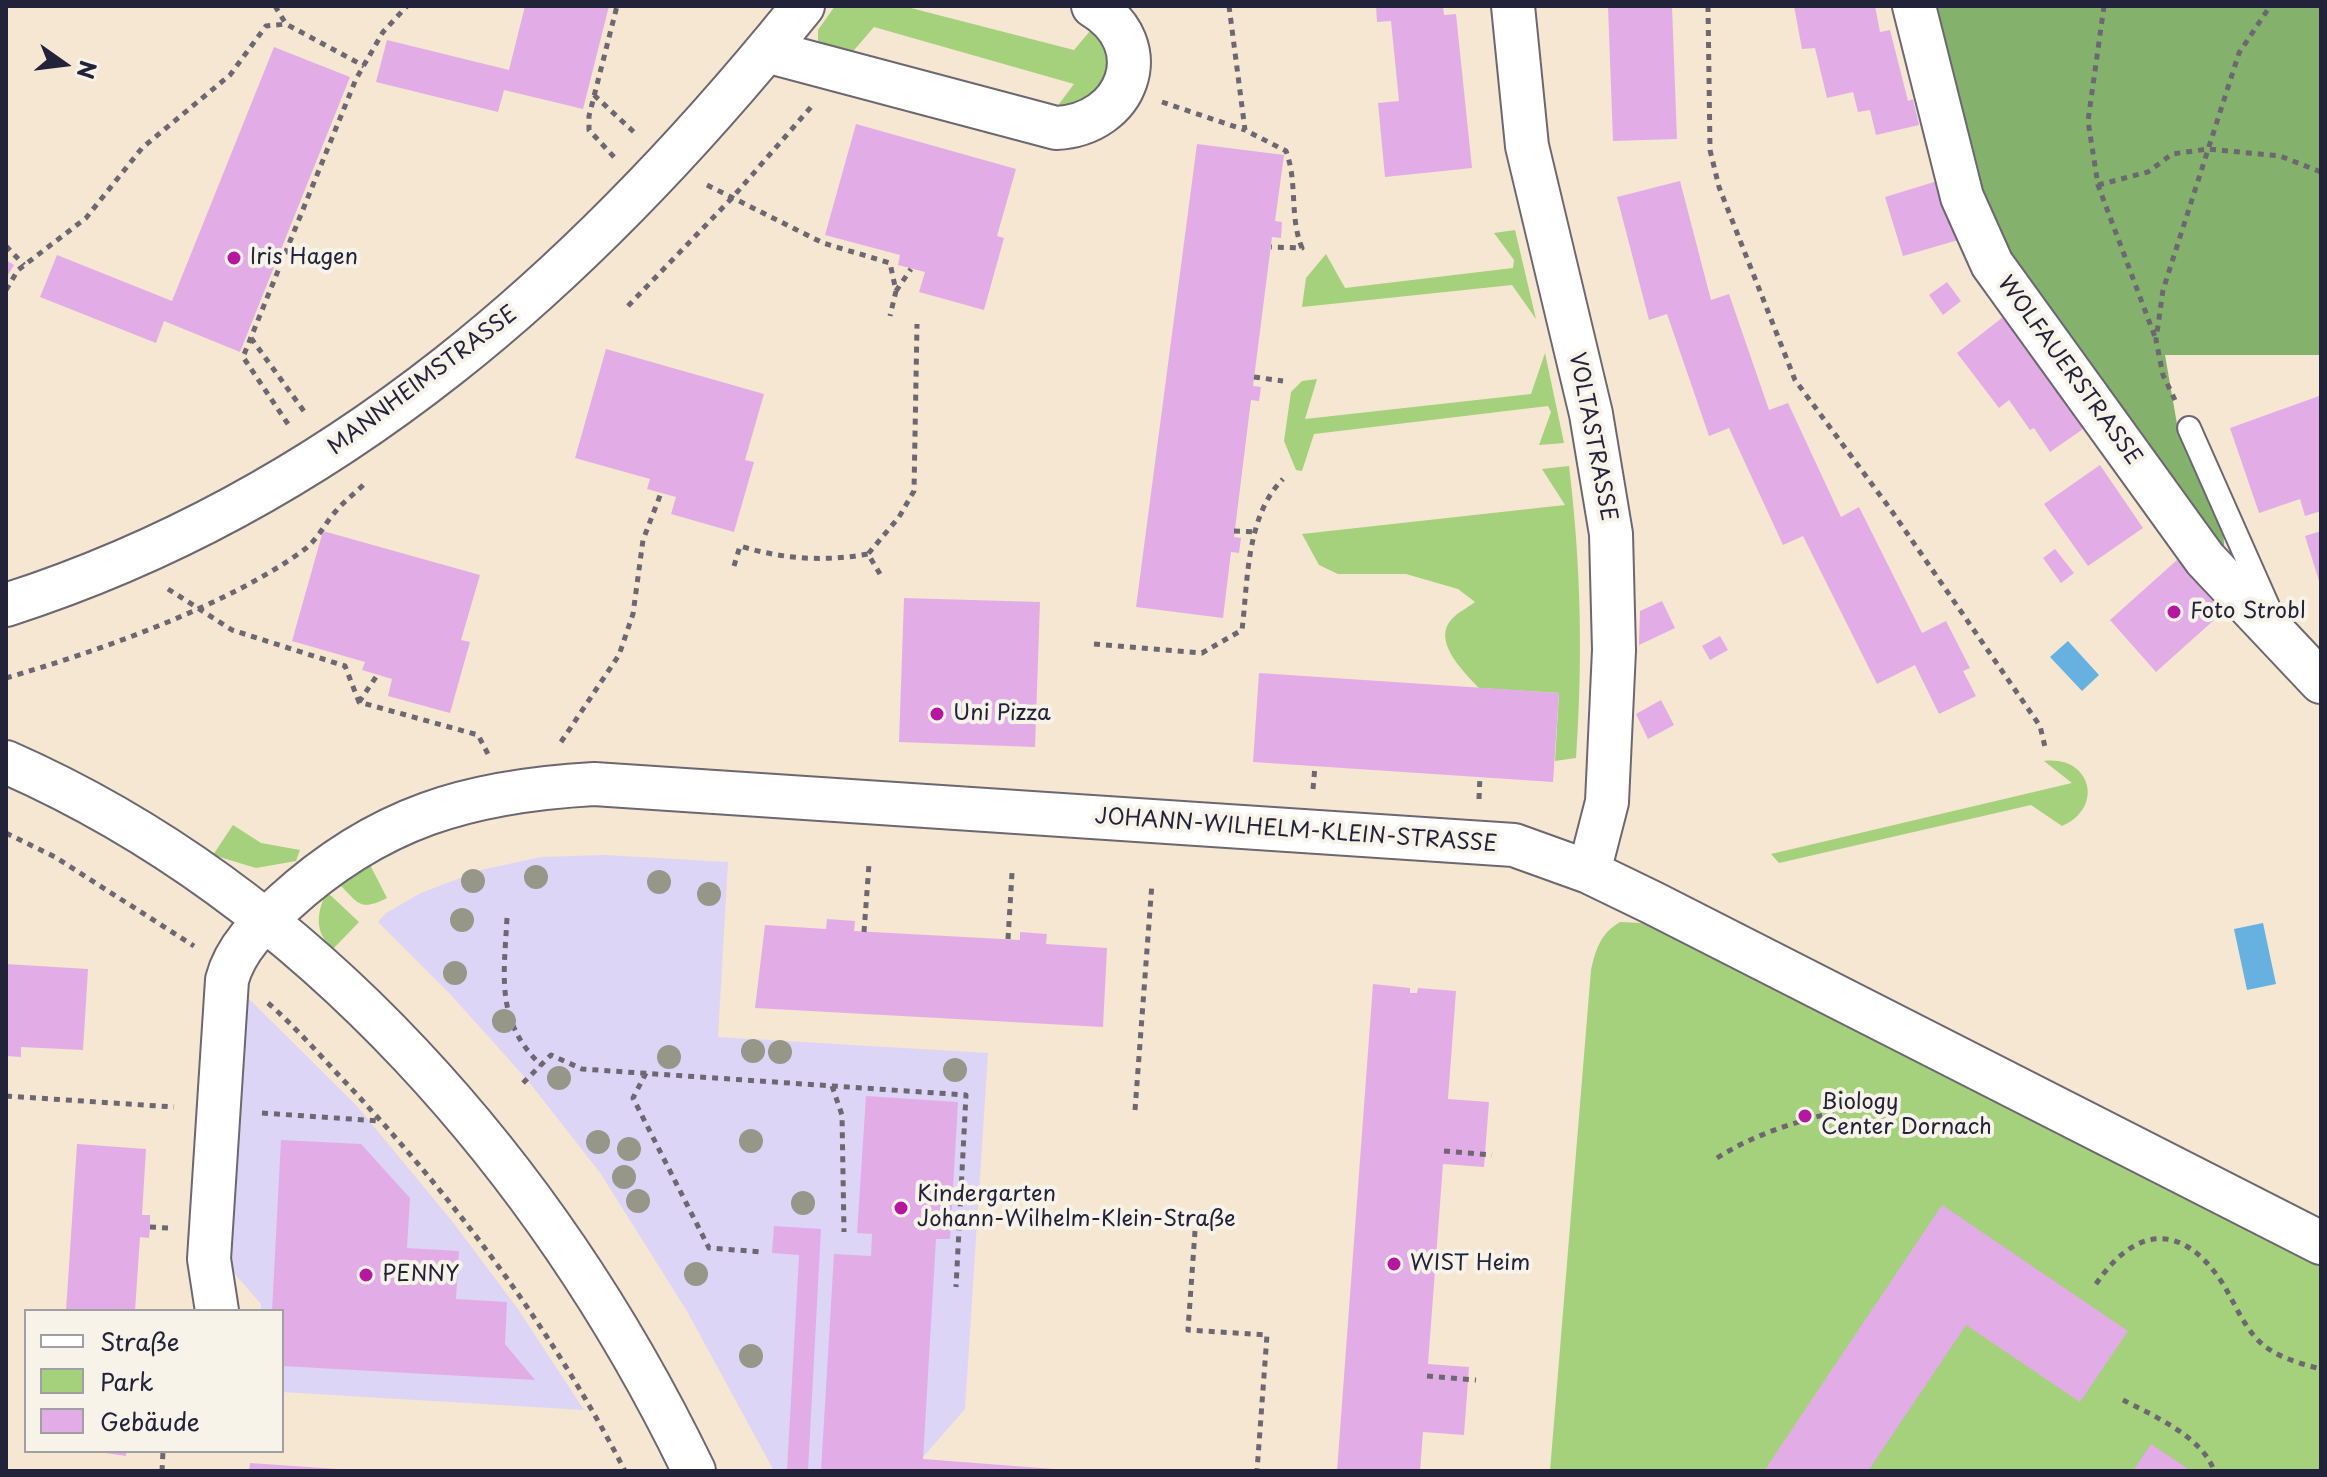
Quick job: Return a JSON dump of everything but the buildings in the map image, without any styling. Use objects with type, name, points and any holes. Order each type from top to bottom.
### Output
[{"type":"street","name":"MANNHEIMSTRASSE","points":[[6,605],[136,559],[230,512],[295,474],[410,395],[562,272],[660,170],[803,6]]},
{"type":"street","points":[[766,51],[1056,128],[1077,127],[1096,120],[1112,107],[1123,90],[1129,70],[1127,49],[1119,30],[1107,14],[1093,6]]},
{"type":"street","name":"VOLTASTRASSE","points":[[1513,6],[1527,146],[1591,414],[1611,534],[1614,650],[1607,802],[1589,872]]},
{"type":"street","name":"WOLFAUERSTRASSE","points":[[1914,6],[1962,197],[1992,264],[2205,559],[2321,682]]},
{"type":"street","points":[[6,762],[55,784],[126,823],[265,920],[323,968],[420,1066],[509,1174],[573,1261],[626,1344],[694,1471]]},
{"type":"street","name":"JOHANN-WILHELM-KLEIN-STRASSE","points":[[217,1309],[209,1259],[227,980],[239,951],[265,920],[322,868],[394,825],[466,802],[524,788],[594,784],[1514,845],[1589,872],[2321,1243]]},
{"type":"lane","points":[[2189,428],[2253,578],[2287,645]]},
{"type":"path","points":[[275,6],[286,24],[364,66]]},
{"type":"path","points":[[290,427],[243,357],[364,66],[383,32],[407,6]]},
{"type":"path","points":[[617,6],[594,95],[589,130],[618,160]]},
{"type":"path","points":[[1229,6],[1245,130]]},
{"type":"path","points":[[1708,6],[1710,150],[1724,201],[1795,380],[1891,510],[2040,726],[2045,747]]},
{"type":"path","points":[[2104,6],[2088,121],[2098,185],[2156,340],[2163,375],[2189,428]]},
{"type":"path","points":[[2156,340],[2163,290],[2239,53],[2270,6]]},
{"type":"path","points":[[6,290],[24,265],[86,218],[142,148],[230,75],[266,26],[286,24]]},
{"type":"path","points":[[628,306],[732,198],[841,71]]},
{"type":"path","points":[[1123,90],[1245,130],[1286,151],[1292,167],[1293,223],[1302,248],[1271,247]]},
{"type":"path","points":[[594,95],[638,136]]},
{"type":"path","points":[[2098,185],[2148,172],[2172,154],[2208,149],[2280,156],[2321,172]]},
{"type":"path","points":[[660,170],[720,189],[823,243],[890,263],[896,291]]},
{"type":"path","points":[[6,246],[24,265]]},
{"type":"path","points":[[890,316],[896,291],[911,269]]},
{"type":"path","points":[[734,566],[740,546],[803,559],[832,560],[868,554],[899,517],[914,491],[917,324]]},
{"type":"path","points":[[251,338],[316,427]]},
{"type":"path","points":[[1254,377],[1283,381]]},
{"type":"path","points":[[6,678],[103,647],[195,608],[268,572],[308,547],[338,508],[366,483],[370,472]]},
{"type":"path","points":[[1094,644],[1202,653],[1242,630],[1255,532],[1269,494],[1283,479]]},
{"type":"path","points":[[560,743],[619,655],[633,614],[643,540],[661,493]]},
{"type":"path","points":[[1234,531],[1255,532]]},
{"type":"path","points":[[868,554],[880,574]]},
{"type":"path","points":[[136,559],[148,576],[232,630],[345,666],[359,702]]},
{"type":"path","points":[[359,702],[378,674]]},
{"type":"path","points":[[359,702],[478,735],[489,756]]},
{"type":"path","points":[[6,833],[55,857],[198,949]]},
{"type":"path","points":[[864,932],[869,864]]},
{"type":"path","points":[[1008,939],[1012,873]]},
{"type":"path","points":[[1135,1110],[1152,883]]},
{"type":"path","points":[[507,918],[503,996],[521,1046],[541,1065]]},
{"type":"path","points":[[258,994],[381,1121],[475,1234],[521,1298],[591,1407],[625,1471]]},
{"type":"path","points":[[523,1083],[551,1055],[582,1069],[966,1095],[956,1287]]},
{"type":"path","points":[[646,1073],[633,1098],[709,1248],[763,1252]]},
{"type":"path","points":[[832,1086],[843,1128],[844,1232]]},
{"type":"path","points":[[6,1096],[187,1108]]},
{"type":"path","points":[[1717,1158],[1746,1139],[1783,1126],[1876,1103]]},
{"type":"path","points":[[257,1112],[381,1121]]},
{"type":"path","points":[[1444,1151],[1492,1155]]},
{"type":"path","points":[[1195,1231],[1188,1330],[1267,1335],[1257,1471]]},
{"type":"path","points":[[2096,1284],[2120,1253],[2138,1242],[2164,1238],[2188,1245],[2213,1270],[2256,1338],[2289,1360],[2321,1369]]},
{"type":"path","points":[[1427,1376],[1476,1380]]},
{"type":"path","points":[[2123,1400],[2191,1442],[2214,1471]]},
{"type":"shaded area","points":[[604,855],[728,862],[718,1037],[988,1053],[965,1409],[923,1457],[922,1471],[774,1471],[688,1313],[601,1174],[529,1082],[451,995],[378,922],[386,913],[421,893],[481,870],[541,857]]},
{"type":"shaded area","points":[[244,994],[356,1105],[452,1221],[518,1309],[584,1410],[284,1392],[284,1309],[261,1309],[261,1304],[226,1264]]},
{"type":"green space","points":[[835,6],[903,6],[1074,50],[1101,18],[1115,36],[1103,95],[1050,116],[1074,84],[874,27],[849,56],[829,51],[818,42],[818,30]]},
{"type":"green space","points":[[1930,6],[2321,6],[2321,355],[2165,355],[2177,424],[2223,531],[2225,556],[1999,250],[1973,168]]},
{"type":"green space","points":[[1515,230],[1536,319],[1512,285],[1302,307],[1306,278],[1326,254],[1345,288],[1513,268],[1514,260],[1494,233]]},
{"type":"green space","points":[[1545,353],[1564,443],[1539,445],[1551,412],[1548,406],[1314,434],[1302,471],[1296,470],[1284,441],[1291,392],[1302,381],[1317,379],[1305,419],[1531,394]]},
{"type":"green space","points":[[1569,466],[1578,576],[1578,721],[1576,758],[1555,761],[1559,693],[1479,688],[1452,655],[1445,635],[1447,626],[1456,615],[1475,602],[1458,589],[1406,574],[1338,574],[1319,565],[1302,534],[1565,505],[1542,469]]},
{"type":"green space","points":[[2044,761],[2060,761],[2073,766],[2087,784],[2088,796],[2084,807],[2076,818],[2062,826],[2031,805],[1779,863],[1771,854],[2072,783]]},
{"type":"green space","points":[[233,825],[261,843],[300,850],[296,861],[256,868],[213,855]]},
{"type":"green space","points":[[369,863],[387,898],[365,905],[355,900],[338,883]]},
{"type":"green space","points":[[327,892],[359,922],[334,948],[327,943],[319,922]]},
{"type":"green space","name":"Biology Center Dornach","points":[[1620,922],[1641,923],[1667,933],[2321,1262],[2321,1471],[1550,1471],[1591,970],[1600,943]]},
{"type":"water","points":[[2068,641],[2099,675],[2082,691],[2050,657]]},
{"type":"water","points":[[2263,923],[2276,984],[2247,990],[2234,929]]},
{"type":"place","name":"Iris Hagen","points":[[234,258]]},
{"type":"place","name":"Foto Strobl","points":[[2174,612]]},
{"type":"place","name":"Uni Pizza","points":[[937,714]]},
{"type":"place","name":"Biology Center Dornach","points":[[1805,1116]]},
{"type":"place","name":"Kindergarten Johann-Wilhelm-Klein-Straße","points":[[901,1208]]},
{"type":"place","name":"WIST Heim","points":[[1394,1264]]},
{"type":"place","name":"PENNY","points":[[366,1275]]}]
